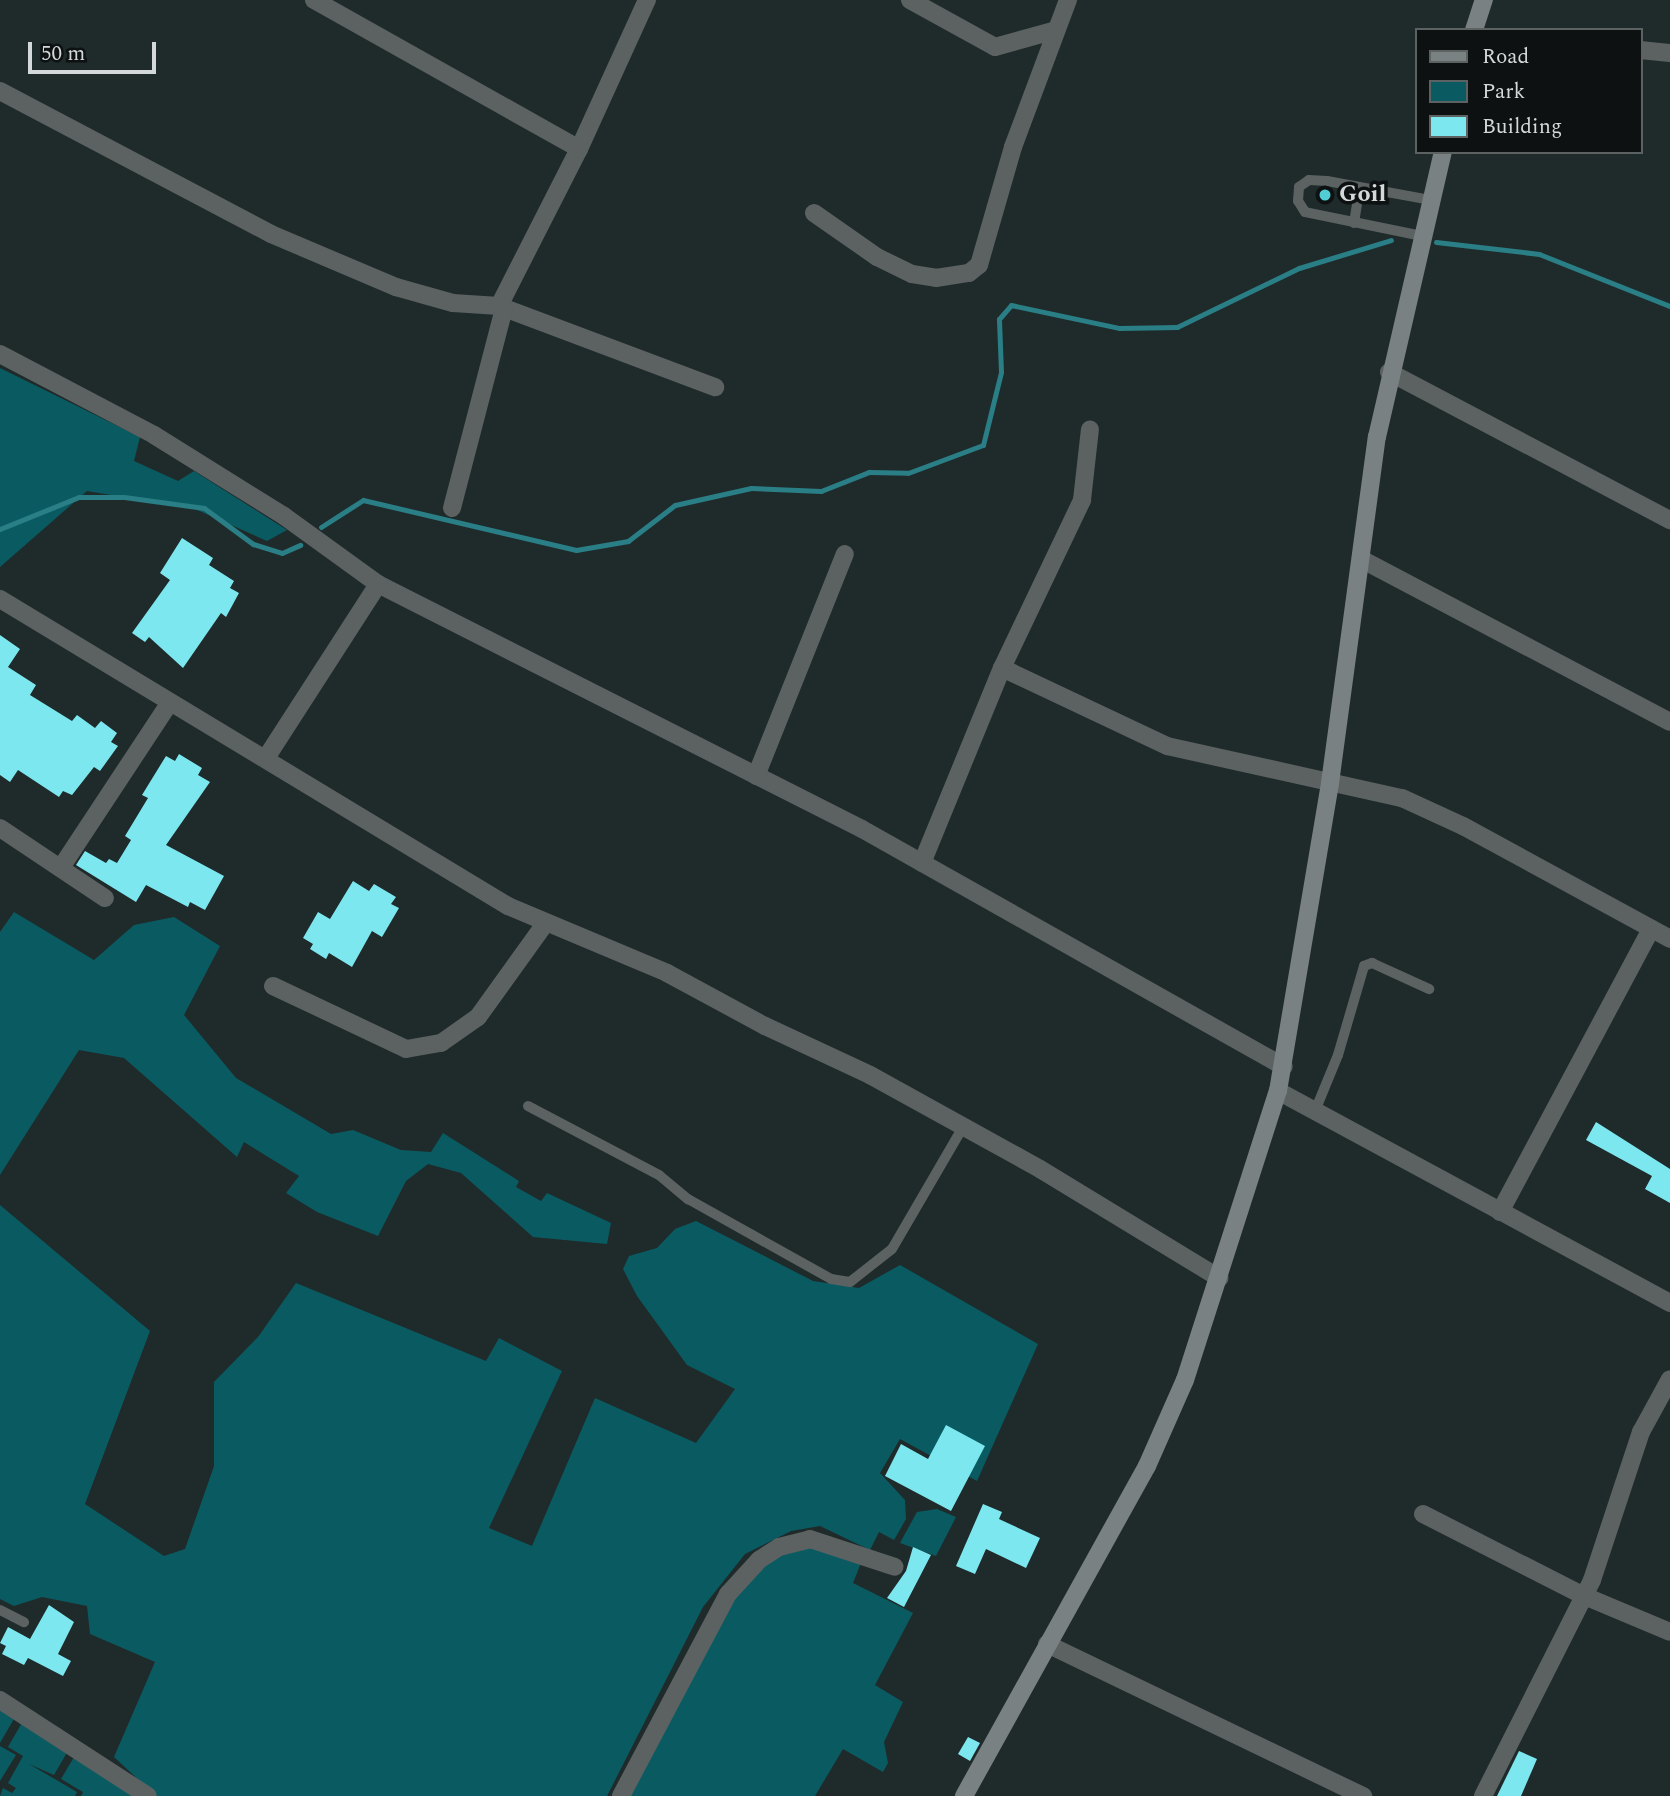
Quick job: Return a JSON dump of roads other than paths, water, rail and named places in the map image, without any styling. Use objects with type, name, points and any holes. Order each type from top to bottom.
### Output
[{"type":"street","points":[[452,508],[501,307],[579,149],[648,0]]},
{"type":"street","points":[[910,0],[995,47],[1056,30]]},
{"type":"street","points":[[814,213],[877,257],[912,274],[936,278],[970,273],[979,265],[1013,147],[1068,0]]},
{"type":"street","points":[[1474,28],[1479,1]]},
{"type":"street","points":[[324,2],[579,149]]},
{"type":"street","points":[[1642,50],[1670,53]]},
{"type":"street","points":[[0,91],[271,234],[396,287],[453,303],[501,307],[715,387]]},
{"type":"street","points":[[964,1796],[1147,1465],[1185,1380],[1278,1091],[1329,783],[1389,372],[1442,154]]},
{"type":"street","points":[[0,354],[166,443],[284,516],[377,584],[922,863],[1284,1067]]},
{"type":"street","points":[[1389,372],[1670,520]]},
{"type":"street","points":[[922,863],[1002,668],[1083,500],[1090,429]]},
{"type":"street","points":[[756,776],[845,554]]},
{"type":"street","points":[[1361,559],[1670,722]]},
{"type":"street","points":[[266,758],[377,584]]},
{"type":"street","points":[[0,599],[544,925],[667,973],[963,1127],[1219,1278]]},
{"type":"street","points":[[1002,668],[1167,746],[1402,798],[1463,826],[1670,939]]},
{"type":"street","points":[[62,866],[170,702]]},
{"type":"street","points":[[0,828],[62,866],[105,898]]},
{"type":"street","points":[[273,986],[406,1049],[441,1043],[478,1017],[544,925]]},
{"type":"street","points":[[1500,1212],[1651,929]]},
{"type":"street","points":[[1278,1091],[1670,1303]]},
{"type":"street","points":[[1483,1796],[1582,1595],[1612,1526],[1641,1432],[1670,1379]]},
{"type":"street","points":[[1423,1514],[1582,1595],[1670,1633]]},
{"type":"street","points":[[621,1796],[728,1594],[759,1560],[779,1547],[810,1539],[895,1567]]},
{"type":"street","points":[[1047,1644],[1363,1796]]},
{"type":"street","points":[[0,1700],[148,1796]]},
{"type":"lane","points":[[1422,236],[1305,212],[1299,208],[1299,187],[1309,180],[1431,200]]},
{"type":"lane","points":[[1354,223],[1360,187]]},
{"type":"lane","points":[[1315,1111],[1338,1055],[1364,966],[1372,963],[1429,989]]},
{"type":"lane","points":[[528,1106],[659,1175],[688,1199],[831,1279],[850,1282],[892,1249],[963,1127]]},
{"type":"lane","points":[[0,1610],[23,1622]]},
{"type":"waterway","points":[[321,527],[363,500],[576,550],[628,541],[675,505],[751,488],[821,491],[869,472],[908,473],[983,445],[1001,372],[999,319],[1011,305],[1119,328],[1177,327],[1299,268],[1391,240]]},
{"type":"waterway","points":[[1436,242],[1539,254],[1670,306]]},
{"type":"waterway","points":[[0,529],[79,497],[124,497],[204,508],[253,544],[282,553],[300,545]]},
{"type":"place","name":"Goil","points":[[1325,195]]}]
